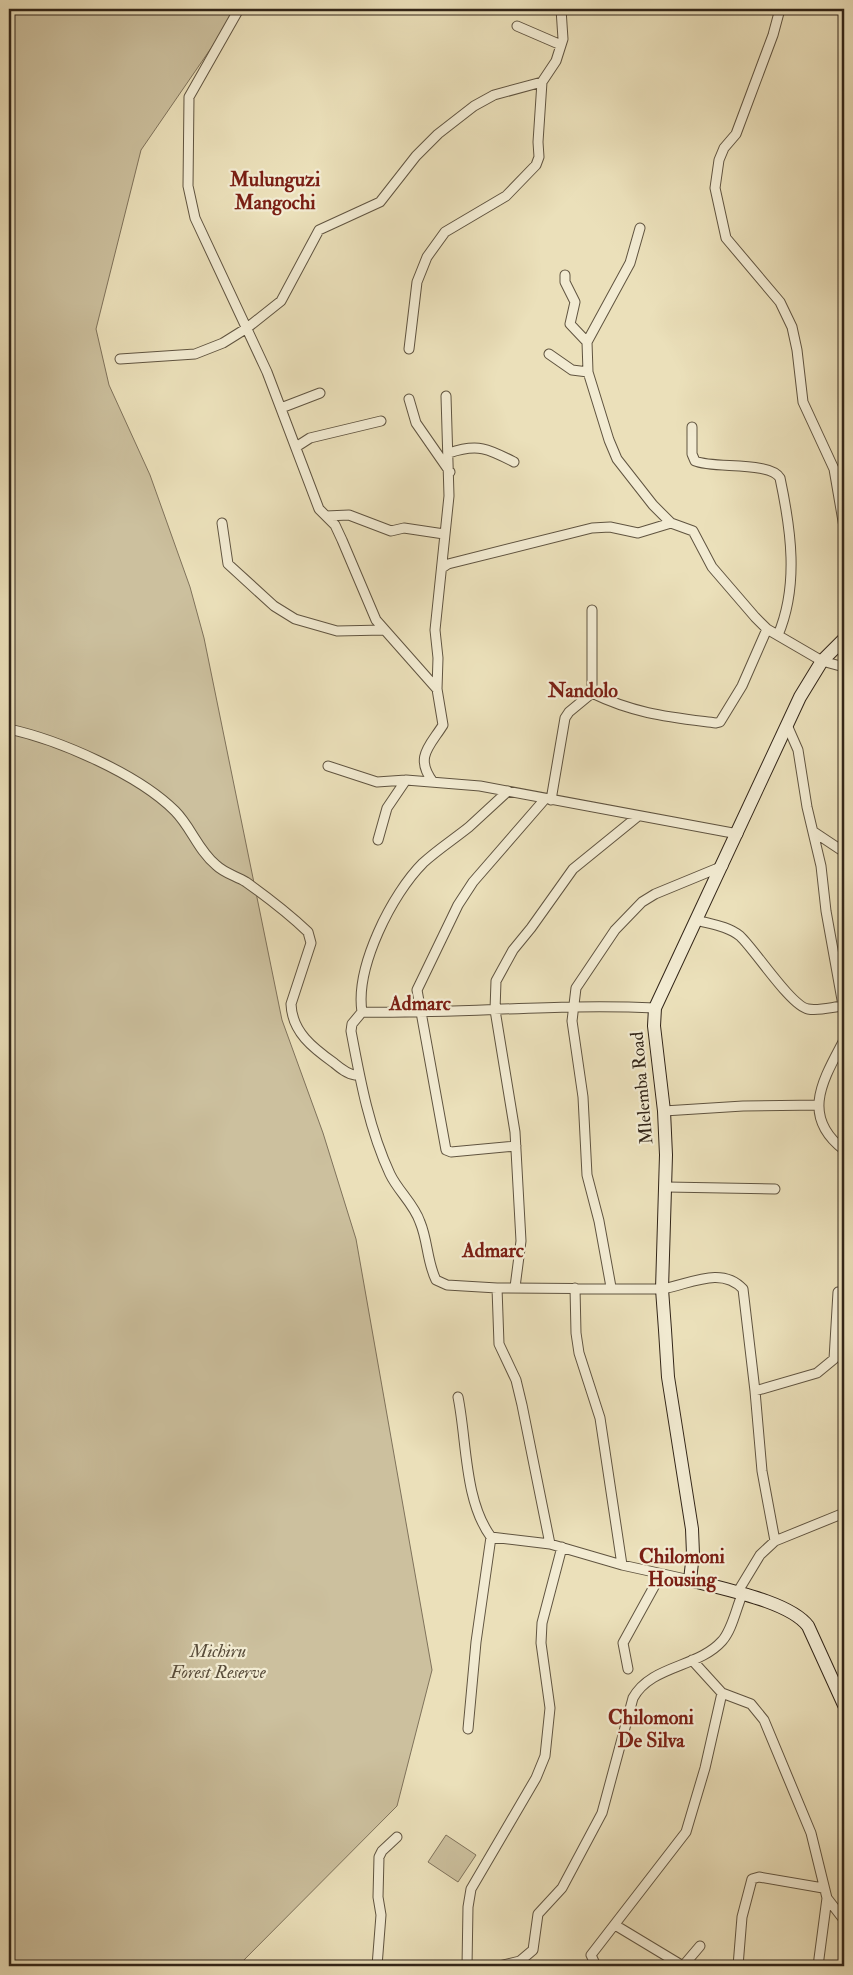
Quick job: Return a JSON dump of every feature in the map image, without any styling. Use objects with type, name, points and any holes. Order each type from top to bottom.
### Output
[{"type":"street","points":[[239,9],[189,97],[188,186],[195,218],[247,328],[320,508],[342,540],[376,620],[436,689]]},
{"type":"street","points":[[409,349],[417,282],[427,257],[445,232],[506,196],[536,165],[539,157],[538,142],[542,82],[556,61],[563,39],[561,9]]},
{"type":"street","points":[[780,9],[773,35],[736,134],[724,148],[719,160],[714,188],[726,238],[780,302],[792,326],[797,350],[803,402],[834,469],[844,527]]},
{"type":"street","points":[[517,26],[561,45]]},
{"type":"street","points":[[120,359],[195,354],[223,343],[247,328],[281,301],[320,230],[380,202],[416,156],[438,134],[474,106],[494,95],[542,82]]},
{"type":"street","points":[[640,228],[630,263],[587,342],[588,372],[609,440],[617,459],[653,505],[671,523],[693,532],[712,567],[744,607],[767,628],[778,635],[803,648],[822,661],[844,667]]},
{"type":"street","points":[[565,276],[565,282],[576,302],[570,324],[587,342]]},
{"type":"street","points":[[550,354],[572,370],[588,372]]},
{"type":"street","points":[[281,408],[320,394]]},
{"type":"street","points":[[433,782],[427,774],[423,760],[424,754],[443,725],[436,689],[438,658],[435,630],[444,534],[448,515],[450,472],[446,396]]},
{"type":"street","points":[[409,399],[416,423],[450,472]]},
{"type":"street","points":[[296,447],[310,438],[381,421]]},
{"type":"street","points":[[692,427],[692,454],[695,460],[713,464],[753,468],[776,474],[780,478],[790,545],[792,579],[789,605],[778,635]]},
{"type":"street","points":[[449,453],[472,448],[488,448],[514,462]]},
{"type":"street","points":[[326,516],[349,515],[391,532],[404,528],[444,534]]},
{"type":"street","points":[[222,523],[228,564],[274,606],[295,619],[337,631],[384,630]]},
{"type":"street","points":[[442,568],[448,564],[592,528],[610,527],[638,533],[671,523]]},
{"type":"street","points":[[592,610],[592,693]]},
{"type":"street","points":[[592,693],[617,704],[656,716],[720,722],[742,686],[767,628]]},
{"type":"street","name":"Mlelemba Road","points":[[690,1580],[692,1529],[668,1377],[662,1288],[666,1187],[664,1111],[654,1026],[655,1008],[738,834],[746,810],[786,725],[822,661],[844,638]]},
{"type":"street","points":[[516,1146],[451,1152],[446,1150],[417,990],[458,905],[488,863],[548,799],[565,718],[569,712],[592,693]]},
{"type":"street","points":[[696,920],[727,929],[740,936],[783,988],[801,1006],[807,1009],[844,1008],[798,750],[786,725]]},
{"type":"street","points":[[9,730],[58,743],[136,781],[159,796],[176,813],[205,855],[218,867],[244,881],[308,932],[311,943],[291,1004],[291,1012],[299,1032],[310,1045],[346,1072],[355,1075],[358,1073]]},
{"type":"street","points":[[328,766],[377,782],[406,780],[508,790],[638,817],[738,834]]},
{"type":"street","points":[[378,840],[387,808],[406,780]]},
{"type":"street","points":[[508,790],[469,827],[425,861],[403,888],[369,956],[361,992],[362,1012],[352,1024],[358,1073],[382,1155],[395,1184],[420,1220],[430,1266],[436,1280],[447,1284],[497,1288],[662,1288],[696,1279],[718,1278],[730,1280],[743,1289],[762,1470],[775,1541]]},
{"type":"street","points":[[515,1287],[521,1241],[516,1146],[512,1105],[495,1010],[496,981],[513,950],[578,863],[638,817]]},
{"type":"street","points":[[814,832],[844,852]]},
{"type":"street","points":[[611,1287],[588,1175],[583,1097],[573,1035],[572,1008],[580,979],[615,930],[633,910],[655,894],[723,866]]},
{"type":"street","points":[[362,1012],[422,1013],[572,1008],[655,1008]]},
{"type":"street","points":[[844,1040],[824,1080],[819,1105],[820,1121],[827,1135],[844,1150]]},
{"type":"street","points":[[664,1111],[744,1106],[819,1105]]},
{"type":"street","points":[[666,1187],[774,1190]]},
{"type":"street","points":[[497,1288],[499,1344],[516,1380],[550,1544]]},
{"type":"street","points":[[575,1288],[576,1333],[579,1353],[600,1418],[622,1565]]},
{"type":"street","points":[[755,1392],[817,1373],[834,1359],[838,1292]]},
{"type":"street","points":[[458,1397],[472,1494],[477,1510],[490,1537],[476,1642],[468,1729]]},
{"type":"street","points":[[499,1966],[520,1961],[533,1950],[538,1914],[562,1888],[596,1829],[633,1698],[637,1690],[650,1679],[692,1660],[722,1641],[740,1594],[760,1555],[775,1541],[844,1512]]},
{"type":"street","points":[[490,1537],[550,1544],[622,1565],[690,1580],[785,1608],[802,1618],[808,1626],[844,1705]]},
{"type":"street","points":[[467,1966],[468,1907],[471,1889],[536,1778],[546,1749],[550,1708],[541,1643],[542,1629],[550,1588],[562,1547]]},
{"type":"street","points":[[628,1669],[623,1643],[661,1574]]},
{"type":"street","points":[[692,1660],[722,1693],[751,1704],[764,1720],[811,1833],[823,1888],[827,1898],[844,1920]]},
{"type":"street","points":[[596,1966],[591,1956],[686,1832],[705,1768],[722,1693]]},
{"type":"street","points":[[377,1966],[382,1915],[378,1897],[378,1862],[382,1851],[397,1837]]},
{"type":"street","points":[[738,1966],[742,1918],[752,1879],[759,1877],[823,1888]]},
{"type":"street","points":[[818,1966],[827,1898]]},
{"type":"street","points":[[615,1925],[683,1966],[700,1946]]},
{"type":"green space","name":"Michiru Forest Reserve","points":[[9,9],[238,9],[141,150],[96,329],[109,385],[150,475],[190,587],[204,638],[282,1020],[323,1133],[356,1239],[432,1670],[397,1806],[238,1966],[9,1966]]},
{"type":"green space","points":[[446,1835],[476,1855],[458,1882],[428,1862]]},
{"type":"district","name":"Mulunguzi Mangochi","points":[[275,190]]},
{"type":"district","name":"Nandolo","points":[[583,690]]},
{"type":"district","name":"Admarc","points":[[420,1003]]},
{"type":"district","name":"Admarc","points":[[493,1250]]},
{"type":"district","name":"Chilomoni Housing","points":[[682,1568]]},
{"type":"district","name":"Chilomoni De Silva","points":[[651,1728]]}]
